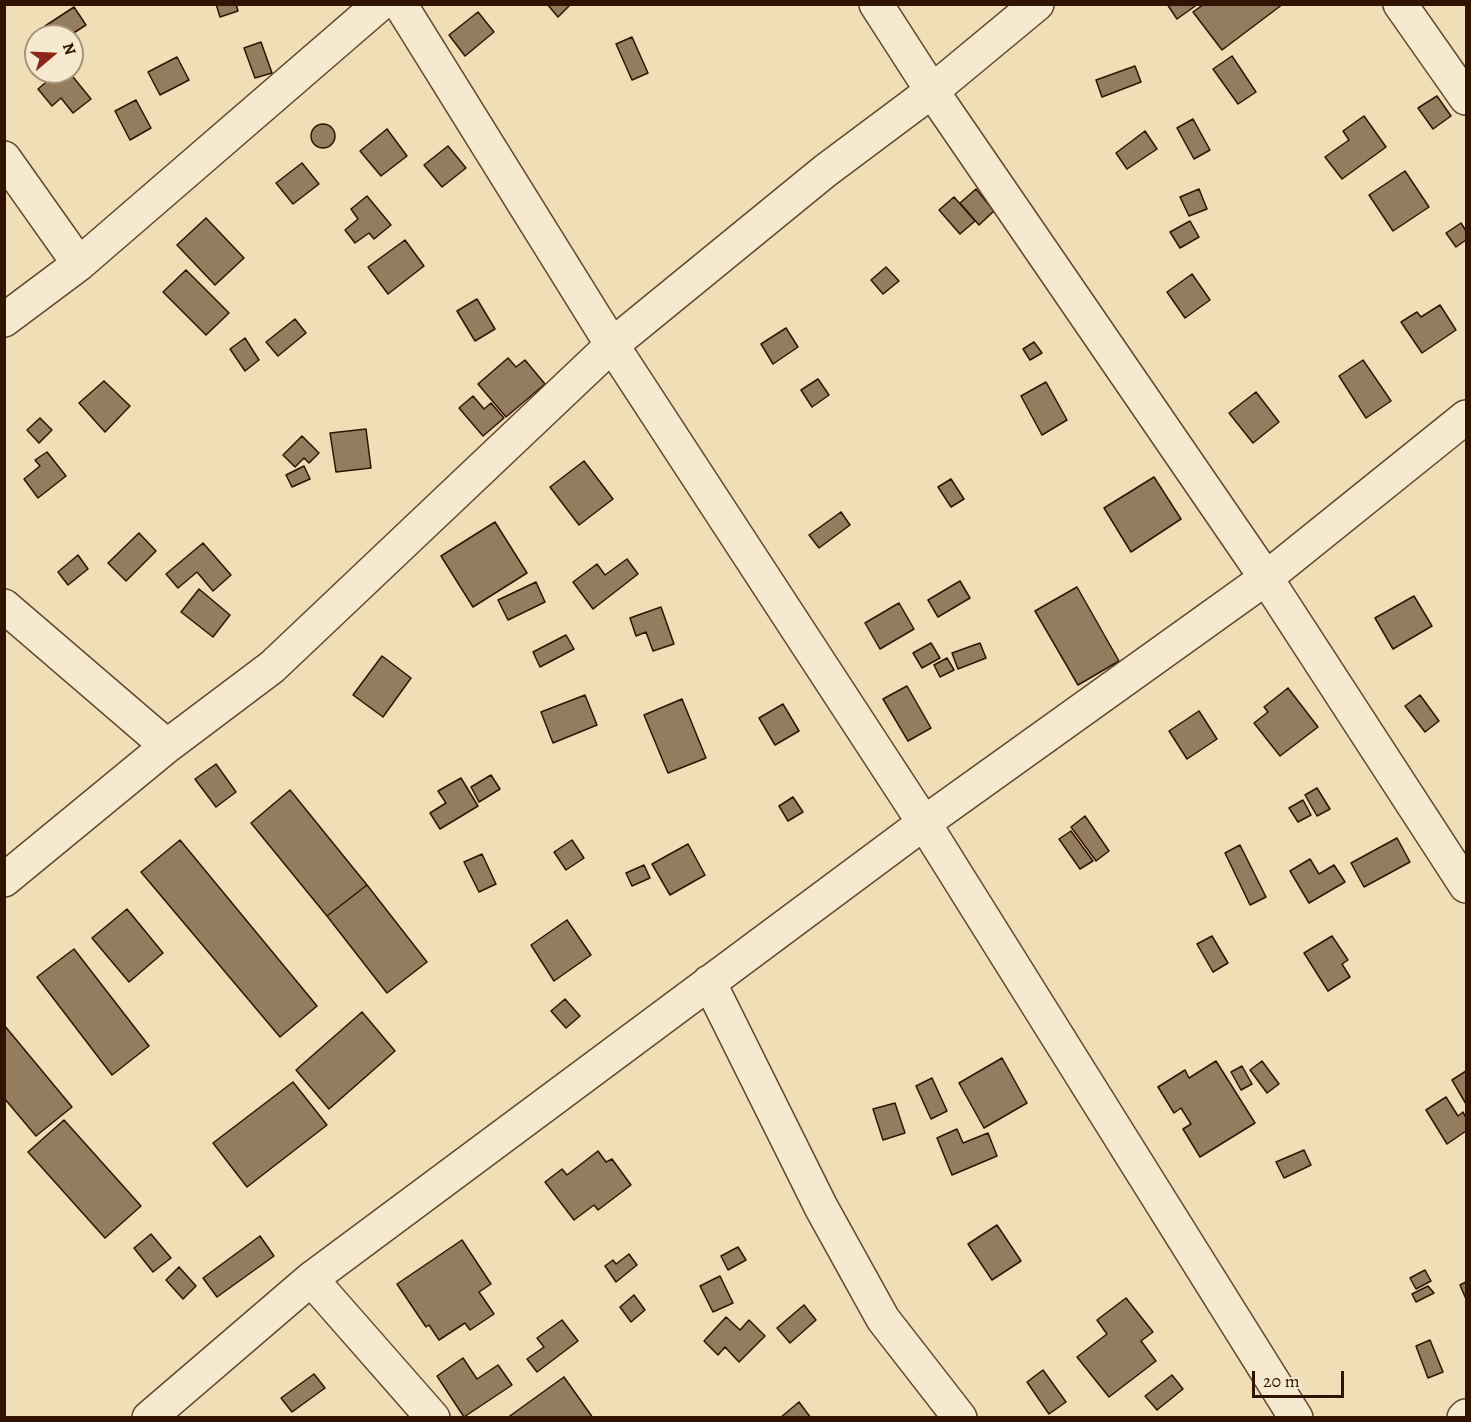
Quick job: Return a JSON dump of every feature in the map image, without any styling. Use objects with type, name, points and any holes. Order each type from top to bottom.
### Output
[{"type":"street","points":[[4,321],[79,264],[380,4]]},
{"type":"street","points":[[400,4],[612,345],[924,823],[1296,1418]]},
{"type":"street","points":[[876,4],[932,91],[1266,578],[1467,886]]},
{"type":"street","points":[[4,880],[167,746],[272,667],[612,345],[825,171],[932,91],[1037,4]]},
{"type":"street","points":[[1400,4],[1467,98]]},
{"type":"street","points":[[4,158],[79,264]]},
{"type":"street","points":[[149,1418],[311,1279],[924,823],[1266,578],[1467,417]]},
{"type":"street","points":[[4,606],[167,746]]},
{"type":"street","points":[[709,982],[821,1207],[883,1319],[960,1418]]},
{"type":"street","points":[[311,1279],[433,1418]]},
{"type":"building","points":[[216,4],[236,4],[238,11],[220,17]]},
{"type":"building","points":[[547,4],[571,4],[558,17]]},
{"type":"building","points":[[1167,4],[1198,4],[1177,19]]},
{"type":"building","points":[[1204,4],[1283,4],[1222,50],[1193,12]]},
{"type":"building","points":[[74,7],[86,25],[84,26],[84,24],[48,24]]},
{"type":"building","points":[[478,12],[494,32],[465,56],[449,35]]},
{"type":"building","points":[[632,37],[648,73],[632,80],[616,44]]},
{"type":"building","points":[[261,42],[272,73],[255,78],[244,48]]},
{"type":"building","points":[[1232,56],[1256,92],[1238,104],[1213,69]]},
{"type":"building","points":[[177,57],[189,80],[160,95],[148,72]]},
{"type":"building","points":[[1135,66],[1141,82],[1102,97],[1096,80]]},
{"type":"building","points":[[44,84],[79,84],[91,99],[73,113],[61,98],[52,106],[38,89]]},
{"type":"building","points":[[1437,96],[1451,116],[1433,129],[1418,108]]},
{"type":"building","points":[[136,100],[151,128],[130,140],[115,111]]},
{"type":"building","points":[[1364,116],[1386,147],[1342,179],[1325,157],[1349,140],[1343,131]]},
{"type":"building","points":[[1193,119],[1210,150],[1194,159],[1177,128]]},
{"type":"building","points":[[323,124],[328,125],[334,131],[334,141],[328,147],[323,148],[318,147],[312,141],[311,136],[312,131],[318,125]]},
{"type":"building","points":[[387,129],[407,156],[381,176],[360,151]]},
{"type":"building","points":[[1145,131],[1157,149],[1127,169],[1116,153]]},
{"type":"building","points":[[448,146],[466,168],[442,187],[424,165]]},
{"type":"building","points":[[302,163],[319,184],[293,204],[276,183]]},
{"type":"building","points":[[1405,171],[1429,207],[1393,231],[1369,195]]},
{"type":"building","points":[[976,189],[994,211],[979,225],[960,203]]},
{"type":"building","points":[[1199,189],[1207,209],[1189,216],[1180,197]]},
{"type":"building","points":[[367,196],[391,225],[374,239],[369,233],[355,243],[345,230],[358,219],[351,209]]},
{"type":"building","points":[[954,197],[975,221],[960,234],[939,210]]},
{"type":"building","points":[[206,218],[244,258],[215,285],[177,245]]},
{"type":"building","points":[[1190,221],[1199,237],[1180,248],[1170,232]]},
{"type":"building","points":[[1461,223],[1466,231],[1466,240],[1456,247],[1446,233]]},
{"type":"building","points":[[405,240],[424,266],[388,294],[368,267]]},
{"type":"building","points":[[886,267],[899,281],[883,294],[871,280]]},
{"type":"building","points":[[186,270],[229,313],[206,335],[163,292]]},
{"type":"building","points":[[1192,274],[1210,300],[1185,318],[1167,292]]},
{"type":"building","points":[[477,299],[495,329],[475,341],[457,311]]},
{"type":"building","points":[[1440,305],[1456,330],[1422,353],[1401,322],[1417,312],[1421,317]]},
{"type":"building","points":[[295,319],[306,333],[278,356],[266,342]]},
{"type":"building","points":[[786,328],[798,347],[773,364],[761,344]]},
{"type":"building","points":[[245,338],[259,360],[245,371],[230,349]]},
{"type":"building","points":[[1034,342],[1042,353],[1030,360],[1023,349]]},
{"type":"building","points":[[508,358],[516,367],[525,360],[545,384],[506,417],[478,384]]},
{"type":"building","points":[[1363,360],[1391,401],[1366,418],[1339,376]]},
{"type":"building","points":[[818,379],[829,395],[812,407],[801,390]]},
{"type":"building","points":[[104,381],[130,406],[105,432],[79,403]]},
{"type":"building","points":[[1046,382],[1067,420],[1042,435],[1021,396]]},
{"type":"building","points":[[1256,392],[1279,422],[1253,443],[1229,413]]},
{"type":"building","points":[[473,396],[484,409],[491,403],[504,418],[483,436],[459,408]]},
{"type":"building","points":[[40,418],[52,430],[39,443],[27,430]]},
{"type":"building","points":[[366,429],[371,468],[336,472],[330,433]]},
{"type":"building","points":[[302,436],[319,453],[309,463],[304,458],[295,467],[283,455]]},
{"type":"building","points":[[47,452],[66,476],[38,498],[24,479],[40,466],[35,460]]},
{"type":"building","points":[[584,461],[613,499],[579,525],[550,487]]},
{"type":"building","points":[[304,466],[310,479],[292,487],[286,475]]},
{"type":"building","points":[[1154,477],[1181,519],[1131,552],[1104,508]]},
{"type":"building","points":[[951,479],[964,499],[951,507],[938,487]]},
{"type":"building","points":[[841,512],[850,525],[819,548],[809,535]]},
{"type":"building","points":[[495,522],[527,573],[473,607],[441,556]]},
{"type":"building","points":[[139,533],[156,551],[126,581],[108,563]]},
{"type":"building","points":[[203,543],[231,575],[213,591],[197,572],[178,588],[166,574]]},
{"type":"building","points":[[78,555],[88,569],[68,585],[58,572]]},
{"type":"building","points":[[627,559],[638,574],[593,609],[573,582],[597,564],[605,575]]},
{"type":"building","points":[[960,581],[970,598],[938,617],[928,600]]},
{"type":"building","points":[[536,582],[545,602],[508,620],[498,600]]},
{"type":"building","points":[[1077,587],[1119,661],[1078,685],[1035,611]]},
{"type":"building","points":[[199,589],[230,615],[213,637],[181,612]]},
{"type":"building","points":[[1414,596],[1432,626],[1393,649],[1375,618]]},
{"type":"building","points":[[899,603],[914,629],[880,649],[865,623]]},
{"type":"building","points":[[661,607],[674,644],[653,651],[646,632],[636,636],[630,618]]},
{"type":"building","points":[[566,635],[574,649],[540,667],[533,652]]},
{"type":"building","points":[[931,643],[940,658],[922,668],[913,653]]},
{"type":"building","points":[[980,643],[986,658],[958,669],[952,653]]},
{"type":"building","points":[[382,656],[411,678],[383,717],[353,695]]},
{"type":"building","points":[[947,658],[954,670],[940,677],[934,665]]},
{"type":"building","points":[[907,686],[931,728],[908,741],[883,699]]},
{"type":"building","points":[[1288,688],[1318,727],[1280,756],[1254,723],[1268,712],[1264,707]]},
{"type":"building","points":[[585,695],[597,725],[553,743],[541,712]]},
{"type":"building","points":[[1420,695],[1439,721],[1425,732],[1405,706]]},
{"type":"building","points":[[682,699],[706,758],[668,773],[644,715]]},
{"type":"building","points":[[783,704],[799,731],[775,745],[759,718]]},
{"type":"building","points":[[1199,711],[1217,739],[1187,759],[1169,731]]},
{"type":"building","points":[[216,764],[236,792],[216,807],[195,779]]},
{"type":"building","points":[[491,775],[500,789],[479,802],[471,787]]},
{"type":"building","points":[[461,778],[478,806],[440,829],[430,813],[446,803],[438,791]]},
{"type":"building","points":[[1317,788],[1330,809],[1317,816],[1305,795]]},
{"type":"building","points":[[290,790],[367,885],[327,916],[251,823]]},
{"type":"building","points":[[793,797],[803,812],[788,821],[779,806]]},
{"type":"building","points":[[1303,800],[1311,815],[1298,822],[1289,808]]},
{"type":"building","points":[[1085,816],[1109,851],[1096,861],[1071,827]]},
{"type":"building","points":[[1071,831],[1093,861],[1080,869],[1059,839]]},
{"type":"building","points":[[1397,838],[1410,862],[1364,887],[1351,863]]},
{"type":"building","points":[[180,840],[317,1006],[280,1037],[141,872]]},
{"type":"building","points":[[572,840],[584,858],[566,870],[554,852]]},
{"type":"building","points":[[688,844],[705,875],[670,895],[652,864]]},
{"type":"building","points":[[1240,845],[1266,897],[1250,905],[1225,853]]},
{"type":"building","points":[[482,854],[496,884],[479,892],[464,862]]},
{"type":"building","points":[[1310,859],[1319,874],[1334,865],[1345,882],[1309,903],[1290,871]]},
{"type":"building","points":[[644,865],[650,878],[632,886],[626,873]]},
{"type":"building","points":[[367,885],[427,962],[387,993],[327,916]]},
{"type":"building","points":[[127,909],[163,953],[129,982],[92,938]]},
{"type":"building","points":[[567,920],[591,955],[554,981],[531,945]]},
{"type":"building","points":[[1212,936],[1228,963],[1213,972],[1197,944]]},
{"type":"building","points":[[1332,936],[1348,960],[1342,964],[1350,977],[1328,991],[1304,953]]},
{"type":"building","points":[[74,949],[149,1046],[112,1075],[37,977]]},
{"type":"building","points":[[565,999],[580,1016],[566,1028],[551,1011]]},
{"type":"building","points":[[362,1012],[395,1051],[329,1109],[296,1070]]},
{"type":"building","points":[[4,1025],[72,1107],[36,1136],[4,1098]]},
{"type":"building","points":[[1002,1058],[1027,1103],[984,1128],[959,1083]]},
{"type":"building","points":[[1216,1061],[1255,1123],[1200,1157],[1183,1129],[1191,1124],[1181,1108],[1174,1113],[1158,1087],[1185,1070],[1189,1078]]},
{"type":"building","points":[[1262,1061],[1279,1084],[1267,1093],[1250,1070]]},
{"type":"building","points":[[1242,1066],[1252,1084],[1241,1090],[1231,1072]]},
{"type":"building","points":[[1466,1071],[1466,1104],[1452,1080]]},
{"type":"building","points":[[932,1078],[947,1111],[931,1119],[916,1086]]},
{"type":"building","points":[[293,1082],[327,1125],[247,1187],[213,1143]]},
{"type":"building","points":[[1446,1097],[1458,1116],[1463,1112],[1466,1118],[1466,1131],[1447,1144],[1426,1110]]},
{"type":"building","points":[[895,1103],[905,1133],[883,1140],[873,1109]]},
{"type":"building","points":[[64,1120],[141,1206],[105,1238],[28,1152]]},
{"type":"building","points":[[957,1129],[963,1143],[988,1133],[997,1156],[952,1175],[937,1138]]},
{"type":"building","points":[[1304,1150],[1311,1165],[1284,1178],[1276,1162]]},
{"type":"building","points":[[598,1151],[606,1162],[612,1159],[631,1185],[598,1210],[594,1205],[574,1220],[545,1182],[562,1169],[567,1175]]},
{"type":"building","points":[[997,1225],[1021,1261],[992,1280],[968,1244]]},
{"type":"building","points":[[151,1234],[171,1258],[153,1272],[134,1248]]},
{"type":"building","points":[[260,1236],[274,1256],[217,1297],[203,1278]]},
{"type":"building","points":[[462,1240],[491,1284],[479,1292],[494,1314],[470,1330],[465,1323],[439,1340],[429,1325],[426,1327],[397,1284]]},
{"type":"building","points":[[738,1247],[746,1260],[728,1270],[721,1256]]},
{"type":"building","points":[[629,1254],[637,1265],[616,1282],[605,1266],[613,1260],[616,1264]]},
{"type":"building","points":[[179,1267],[196,1286],[183,1299],[166,1280]]},
{"type":"building","points":[[1425,1270],[1431,1281],[1416,1289],[1410,1278]]},
{"type":"building","points":[[720,1276],[733,1303],[713,1312],[700,1286]]},
{"type":"building","points":[[1466,1282],[1466,1299],[1460,1285]]},
{"type":"building","points":[[1428,1286],[1434,1293],[1416,1302],[1412,1294]]},
{"type":"building","points":[[634,1295],[645,1310],[631,1322],[620,1307]]},
{"type":"building","points":[[1126,1298],[1153,1332],[1141,1341],[1156,1361],[1109,1397],[1077,1357],[1107,1334],[1097,1320]]},
{"type":"building","points":[[804,1305],[816,1320],[790,1343],[777,1328]]},
{"type":"building","points":[[726,1317],[740,1330],[749,1320],[765,1336],[739,1362],[725,1347],[718,1355],[704,1341]]},
{"type":"building","points":[[562,1320],[578,1341],[537,1372],[527,1359],[544,1347],[537,1338]]},
{"type":"building","points":[[1430,1340],[1443,1372],[1428,1378],[1416,1346]]},
{"type":"building","points":[[463,1358],[477,1379],[498,1365],[512,1385],[464,1417],[437,1376]]},
{"type":"building","points":[[1043,1370],[1066,1402],[1049,1414],[1027,1382]]},
{"type":"building","points":[[314,1374],[325,1388],[292,1412],[281,1398]]},
{"type":"building","points":[[1172,1375],[1183,1389],[1157,1410],[1145,1396]]},
{"type":"building","points":[[564,1377],[593,1418],[507,1418]]},
{"type":"building","points":[[799,1402],[811,1418],[780,1418]]}]
